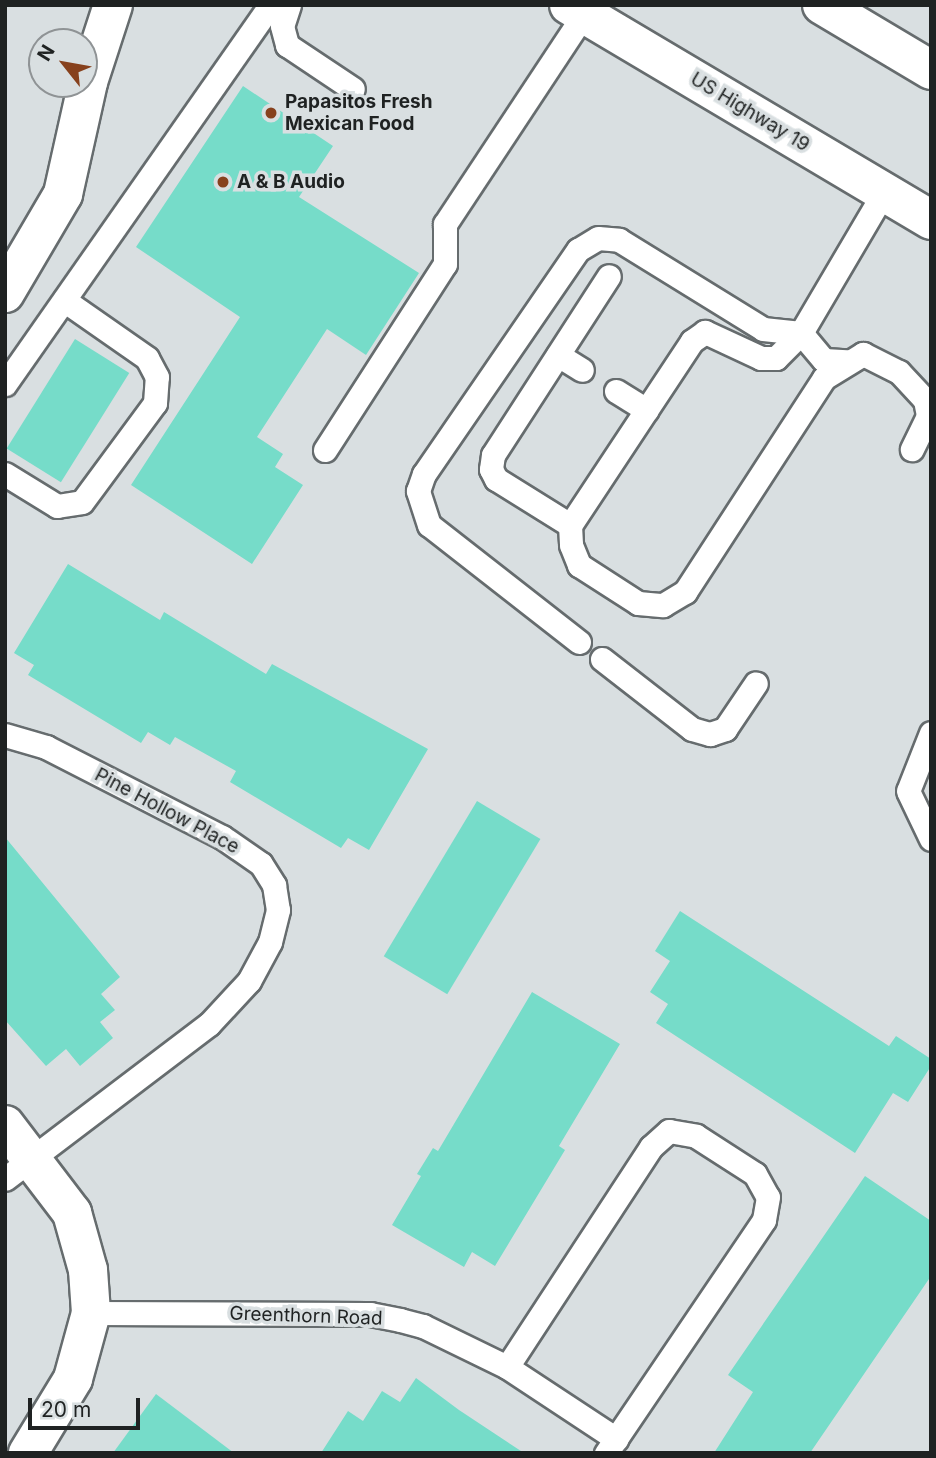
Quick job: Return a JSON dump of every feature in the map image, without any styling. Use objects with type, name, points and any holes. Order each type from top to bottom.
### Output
[{"type":"main road","points":[[5,293],[63,194],[88,82],[113,5]]},
{"type":"main road","points":[[822,5],[931,70]]},
{"type":"main road","name":"US Highway 19","points":[[577,10],[931,220]]},
{"type":"main road","points":[[5,1125],[19,1169],[72,1213],[81,1235],[91,1313],[73,1379],[28,1453]]},
{"type":"lane","points":[[5,384],[270,5]]},
{"type":"lane","points":[[289,5],[282,26],[287,46],[353,89]]},
{"type":"lane","points":[[325,450],[445,264],[445,224],[577,10]]},
{"type":"lane","points":[[570,525],[692,341],[705,331],[761,358],[776,358],[801,333],[884,192]]},
{"type":"lane","points":[[579,642],[429,525],[418,491],[424,474],[578,250],[598,239],[619,240],[763,329],[801,333],[824,360],[846,361]]},
{"type":"lane","points":[[609,276],[493,455],[491,470],[496,479],[570,525],[579,565],[638,603],[663,605],[685,592],[824,378],[846,361],[863,355],[878,359],[917,390],[928,416],[912,449]]},
{"type":"lane","points":[[5,474],[57,506],[82,502],[155,403],[157,377],[147,358],[64,300]]},
{"type":"lane","points":[[558,355],[582,370]]},
{"type":"lane","points":[[616,391],[646,410]]},
{"type":"lane","points":[[602,659],[692,729],[710,734],[725,729],[756,682]]},
{"type":"lane","points":[[931,733],[908,791],[931,839]]},
{"type":"lane","name":"Pine Hollow Place","points":[[5,735],[46,747],[222,837],[261,864],[274,885],[278,910],[270,942],[248,981],[209,1024],[19,1169]]},
{"type":"lane","points":[[508,1367],[651,1147],[669,1131],[696,1136],[755,1174],[768,1197],[764,1220],[611,1446]]},
{"type":"lane","name":"Greenthorn Road","points":[[91,1313],[370,1314],[423,1326],[508,1367],[611,1446]]},
{"type":"building","points":[[243,86],[333,146],[299,197],[419,273],[366,355],[327,329],[257,437],[283,454],[275,467],[303,485],[252,564],[131,485],[240,317],[136,247]]},
{"type":"building","points":[[75,339],[129,373],[61,482],[7,448]]},
{"type":"building","points":[[68,564],[160,620],[164,612],[266,674],[272,664],[428,749],[369,850],[348,838],[341,848],[230,782],[236,771],[175,737],[170,745],[148,732],[141,743],[28,675],[34,665],[14,653]]},
{"type":"building","points":[[477,801],[540,839],[447,994],[384,956]]},
{"type":"building","points":[[5,837],[120,977],[101,994],[115,1010],[100,1022],[113,1038],[80,1066],[66,1049],[46,1066],[5,1020]]},
{"type":"building","points":[[680,911],[889,1046],[896,1036],[931,1059],[931,1066],[908,1102],[893,1093],[855,1153],[656,1023],[668,1004],[650,992],[670,961],[655,951]]},
{"type":"building","points":[[532,992],[620,1044],[559,1146],[565,1150],[495,1266],[472,1252],[464,1267],[392,1225],[421,1176],[417,1174],[433,1148],[438,1151]]},
{"type":"building","points":[[865,1176],[931,1221],[931,1276],[810,1453],[714,1453],[753,1392],[728,1375]]},
{"type":"building","points":[[416,1378],[524,1453],[321,1453],[348,1411],[363,1421],[382,1391],[400,1402]]},
{"type":"building","points":[[156,1394],[234,1453],[113,1453]]},
{"type":"place","name":"Papasitos Fresh Mexican Food","points":[[271,113]]},
{"type":"place","name":"A & B Audio","points":[[223,182]]}]
